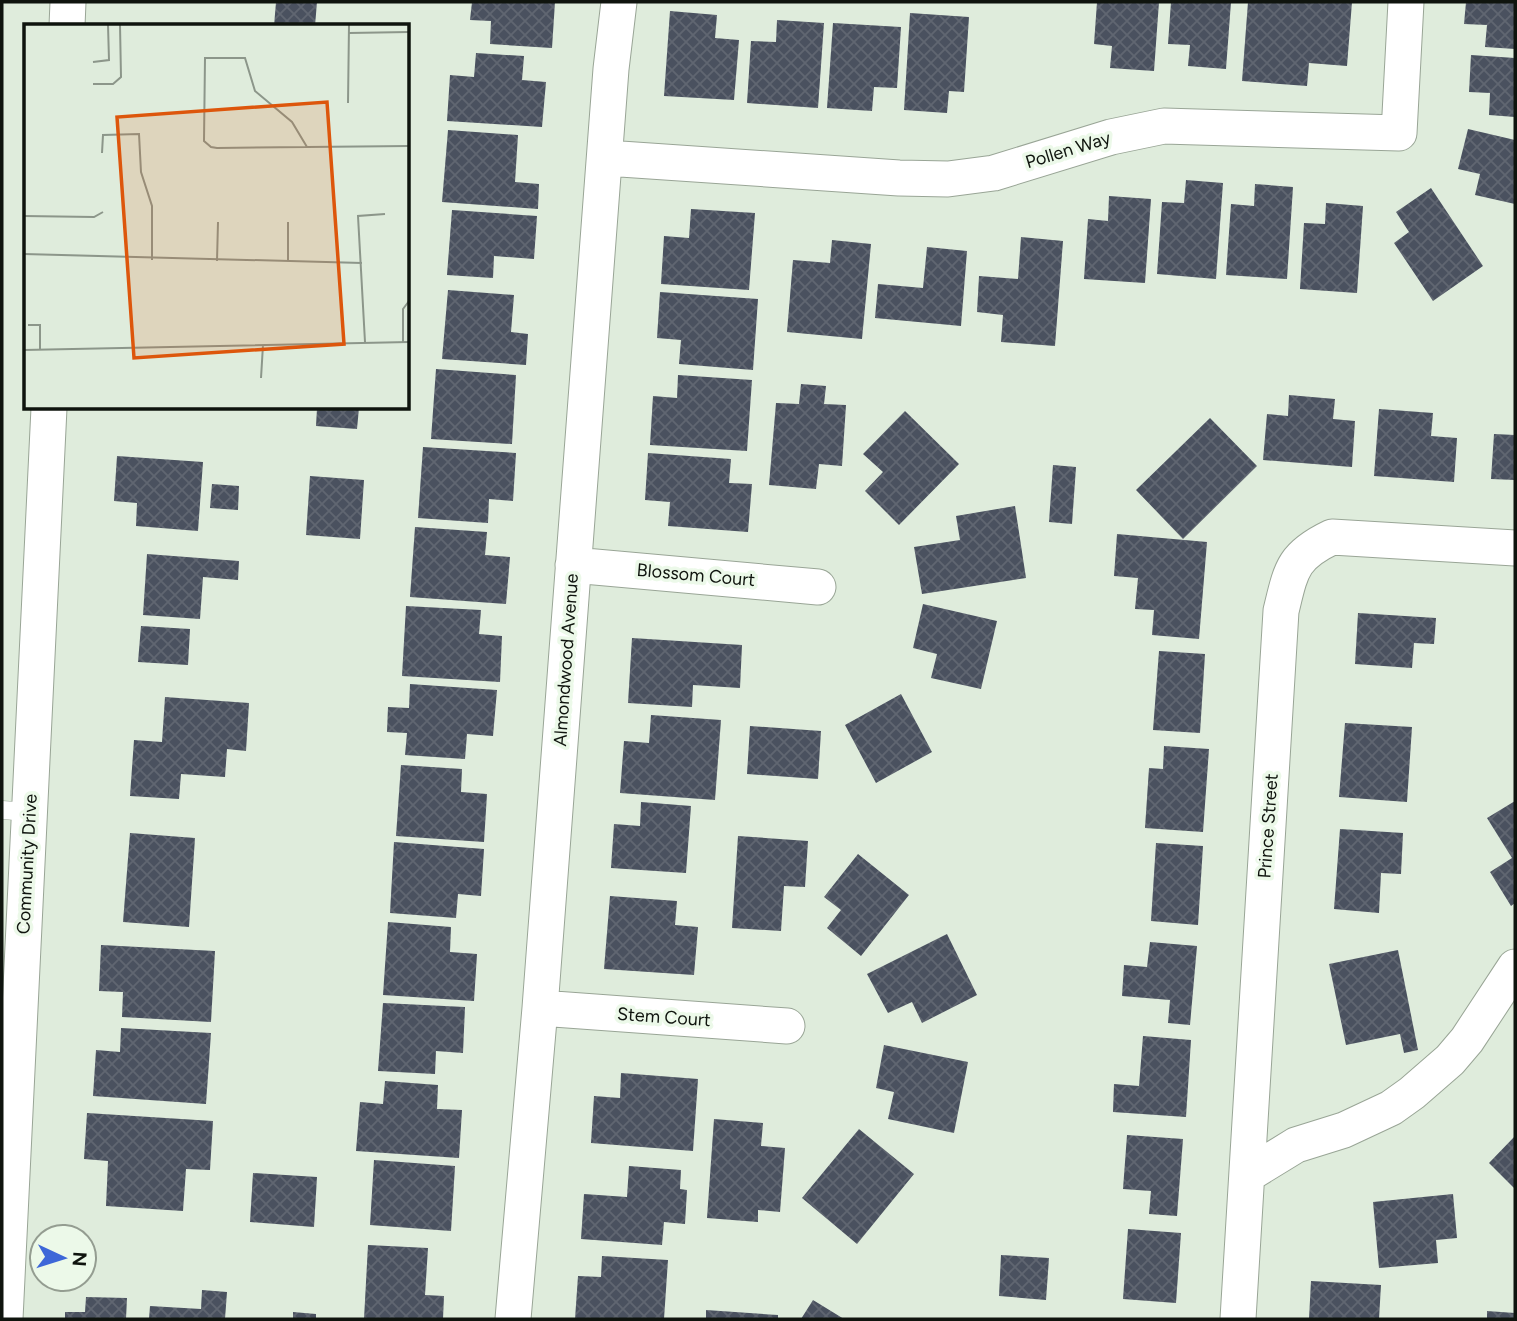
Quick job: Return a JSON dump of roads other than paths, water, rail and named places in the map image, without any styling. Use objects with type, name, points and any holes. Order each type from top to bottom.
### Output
[{"type":"street","points":[[67,24],[68,2]]},
{"type":"street","name":"Almondwood Avenue","points":[[513,1319],[540,1008],[611,69],[619,2]]},
{"type":"street","name":"Pollen Way","points":[[606,158],[948,179],[994,173],[1111,136],[1164,126],[1399,133],[1406,2]]},
{"type":"street","name":"Community Drive","points":[[5,1319],[16,811],[49,410]]},
{"type":"street","name":"Prince Street","points":[[1238,1319],[1281,611],[1290,574],[1308,548],[1332,537],[1515,548]]},
{"type":"street","name":"Blossom Court","points":[[573,565],[818,587]]},
{"type":"street","points":[[1247,1175],[1296,1145],[1345,1130],[1391,1108],[1412,1094],[1467,1040],[1515,967]]},
{"type":"street","name":"Stem Court","points":[[540,1008],[787,1026]]}]
